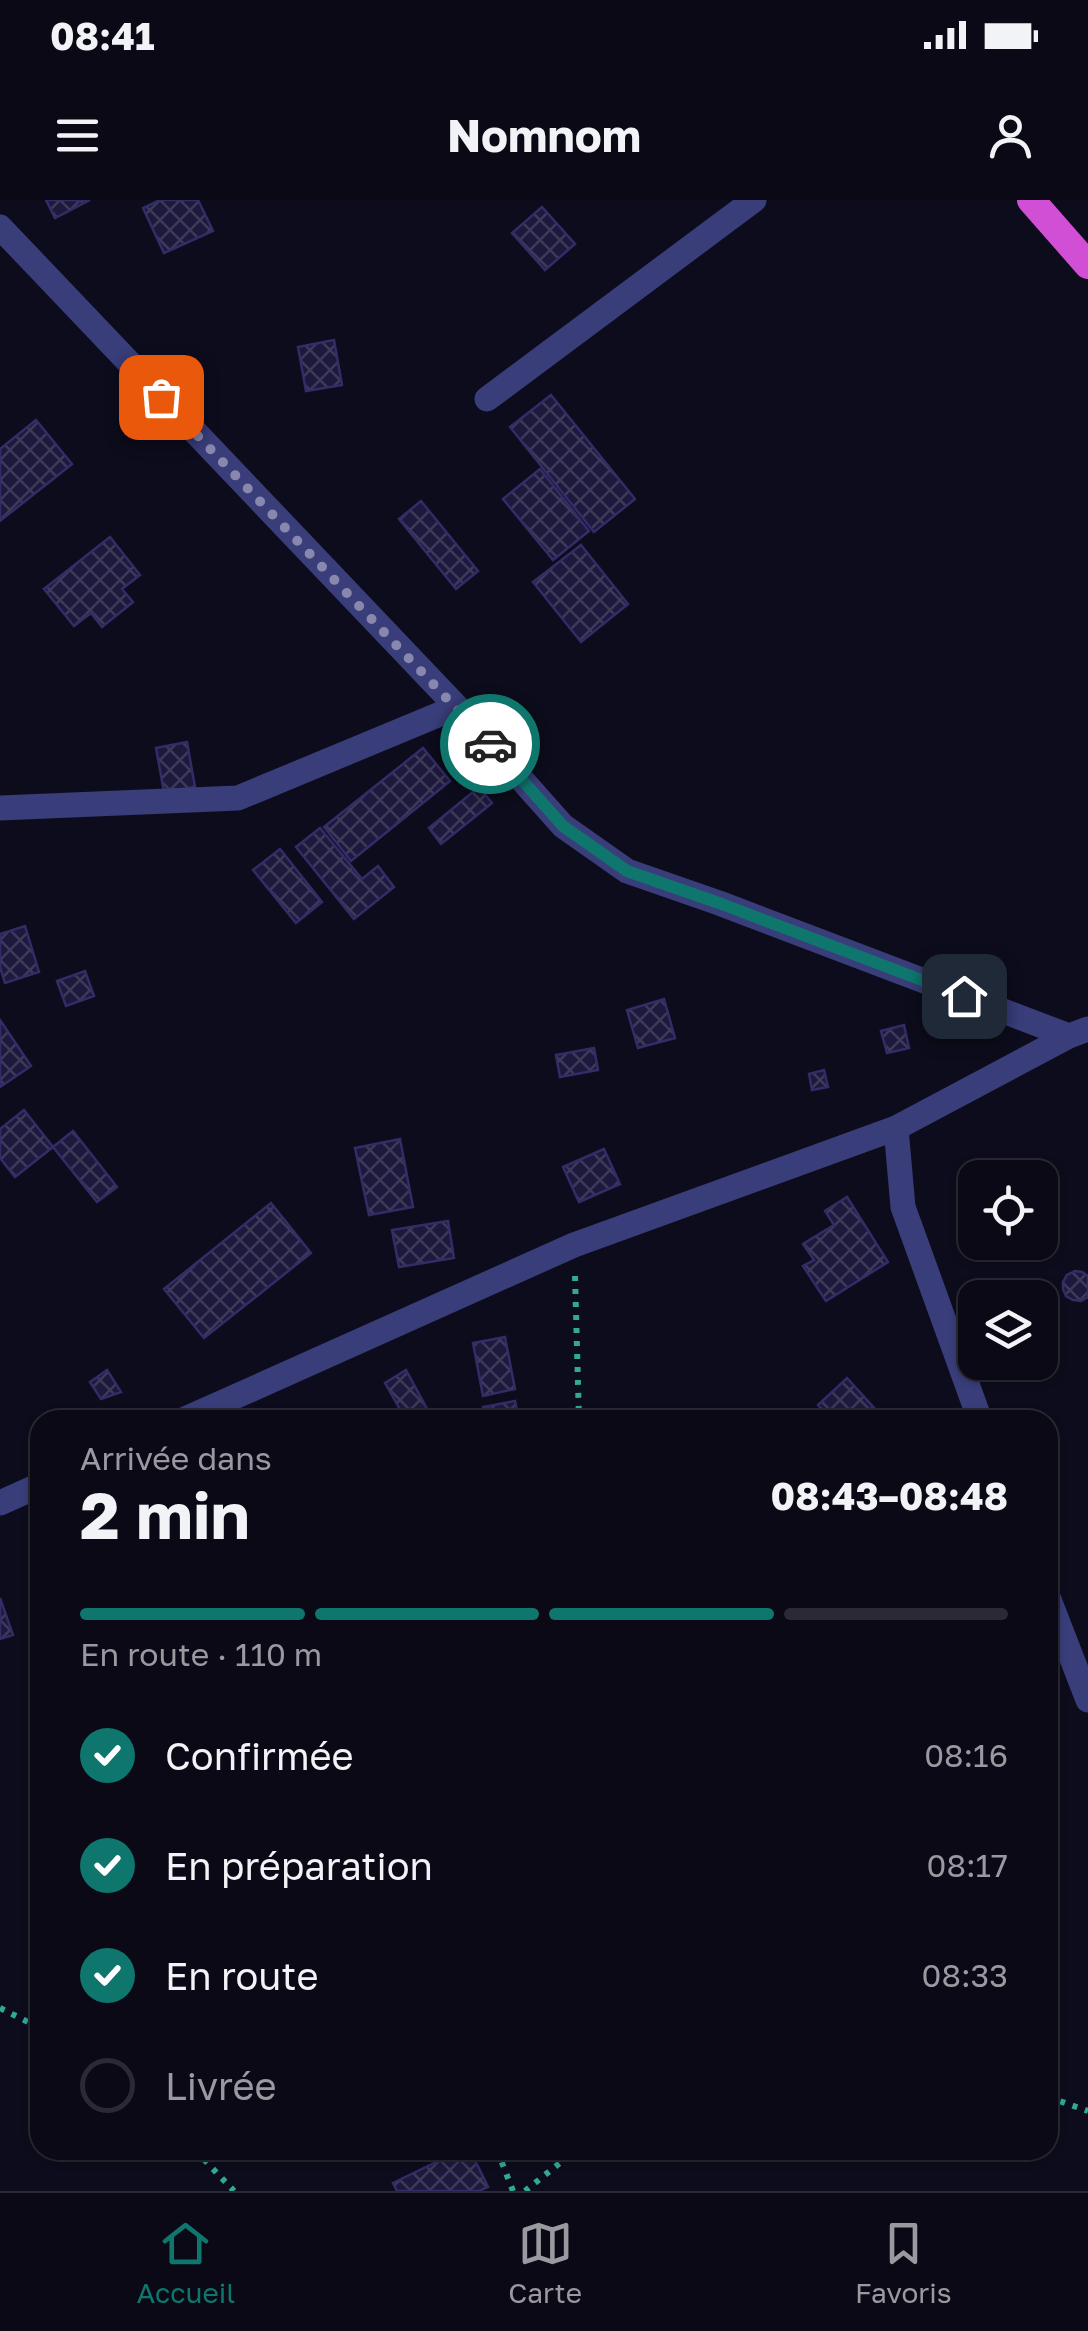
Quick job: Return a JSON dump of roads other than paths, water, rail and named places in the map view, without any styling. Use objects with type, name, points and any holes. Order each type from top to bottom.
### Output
[{"type":"highway","points":[[1031,200],[1088,265]]},
{"type":"street","points":[[488,400],[754,200]]},
{"type":"street","points":[[0,227],[563,826],[627,871],[1078,1032]]},
{"type":"street","points":[[0,808],[238,798],[456,708]]},
{"type":"street","points":[[205,1410],[574,1244],[896,1128],[1078,1032]]},
{"type":"street","points":[[896,1128],[904,1207],[976,1410]]},
{"type":"street","points":[[0,1503],[30,1489]]},
{"type":"street","points":[[1058,1624],[1088,1700]]}]
